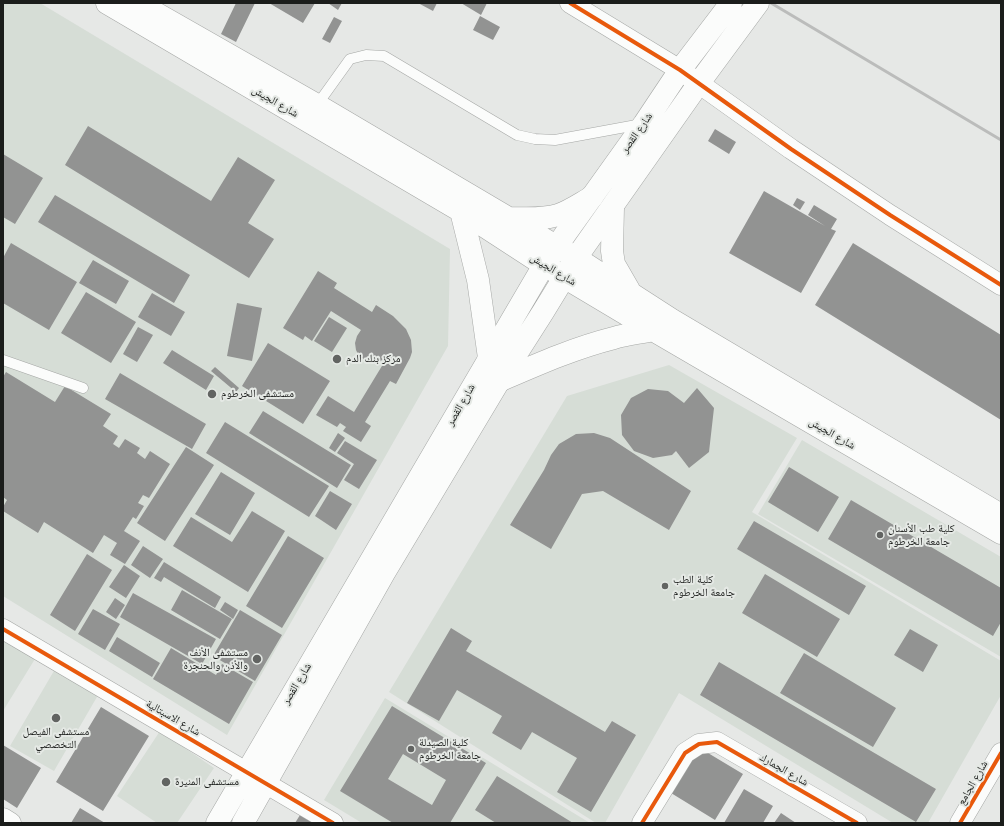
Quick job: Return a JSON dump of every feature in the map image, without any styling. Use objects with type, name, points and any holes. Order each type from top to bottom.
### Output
[{"type":"main road","name":"شارع الجيش","points":[[106,3],[159,24],[317,105],[576,258],[678,324],[1001,515]]},
{"type":"main road","name":"شارع الجيش","points":[[138,3],[159,24],[461,211],[544,265],[1001,533]]},
{"type":"main road","name":"شارع القصر","points":[[216,823],[544,265],[644,124],[680,70],[731,3]]},
{"type":"main road","name":"شارع القصر","points":[[243,823],[384,573],[499,381],[576,258],[699,83],[758,3]]},
{"type":"main road","points":[[507,218],[549,217],[558,215],[568,211],[592,196]]},
{"type":"main road","points":[[613,207],[612,251],[614,264],[621,278],[632,294]]},
{"type":"main road","points":[[461,211],[479,287],[489,358]]},
{"type":"main road","points":[[499,381],[535,365],[599,342],[615,337],[653,330]]},
{"type":"street","points":[[570,3],[680,70],[791,149],[890,215],[1001,285]]},
{"type":"street","name":"شارع الاسبتالية","points":[[3,629],[333,823]]},
{"type":"street","name":"شارع الجمارك","points":[[642,823],[684,753],[699,744],[717,742],[857,823]]},
{"type":"street","name":"شارع الجامع","points":[[960,823],[1001,753]]},
{"type":"street","points":[[3,818],[11,823]]},
{"type":"lane","points":[[317,105],[350,59],[366,55],[384,56],[517,135],[535,139],[555,140],[644,124]]},
{"type":"lane","points":[[3,360],[83,388]]},
{"type":"shaded area","name":"مستشفى الخرطوم","points":[[3,3],[40,3],[450,249],[448,346],[227,735],[3,596]]},
{"type":"shaded area","name":"كلية الطب جامعة الخرطوم","points":[[669,365],[797,438],[752,512],[1001,661],[1001,695],[928,823],[893,823],[679,693],[605,823],[596,823],[389,692],[567,396]]},
{"type":"shaded area","name":"كلية طب الأسنان جامعة الخرطوم","points":[[802,440],[1001,557],[1001,657],[758,514]]},
{"type":"shaded area","points":[[3,633],[38,654],[3,711]]},
{"type":"shaded area","name":"مستشفى الفيصل التخصصي","points":[[58,664],[101,690],[54,771],[10,746]]},
{"type":"shaded area","name":"كلية الصيدلة جامعة الخرطوم","points":[[385,698],[590,823],[362,823],[324,800]]},
{"type":"shaded area","name":"مستشفى المنيرة","points":[[160,731],[214,768],[177,823],[157,823],[117,796]]},
{"type":"building","points":[[236,3],[255,3],[236,42],[221,34]]},
{"type":"building","points":[[269,3],[315,3],[303,23]]},
{"type":"building","points":[[328,3],[342,3],[338,10]]},
{"type":"building","points":[[418,3],[437,3],[433,11]]},
{"type":"building","points":[[461,3],[487,3],[481,15]]},
{"type":"building","points":[[480,16],[500,27],[493,40],[473,30]]},
{"type":"building","points":[[334,17],[342,21],[330,43],[322,39]]},
{"type":"building","points":[[88,126],[211,201],[238,157],[275,180],[248,223],[274,239],[249,278],[65,165]]},
{"type":"building","points":[[715,129],[736,142],[729,154],[708,141]]},
{"type":"building","points":[[3,154],[43,178],[15,224],[3,217]]},
{"type":"building","points":[[764,191],[825,226],[808,215],[814,205],[837,219],[831,229],[836,231],[801,293],[729,253]]},
{"type":"building","points":[[55,195],[190,275],[174,303],[38,222]]},
{"type":"building","points":[[797,198],[805,202],[800,210],[793,205]]},
{"type":"building","points":[[11,243],[77,282],[49,330],[3,303],[3,258]]},
{"type":"building","points":[[853,243],[1001,335],[1001,420],[815,305]]},
{"type":"building","points":[[93,260],[129,281],[116,304],[79,283]]},
{"type":"building","points":[[318,271],[337,283],[334,288],[372,312],[376,305],[393,316],[406,329],[411,340],[412,352],[410,358],[396,384],[390,381],[365,422],[371,426],[361,442],[343,431],[346,427],[340,423],[337,427],[316,415],[328,396],[354,412],[388,356],[379,362],[372,362],[359,356],[355,343],[361,330],[331,311],[312,341],[305,336],[303,340],[283,328]]},
{"type":"building","points":[[86,292],[136,322],[111,363],[61,333]]},
{"type":"building","points":[[152,293],[185,312],[171,336],[138,317]]},
{"type":"building","points":[[237,303],[262,308],[252,361],[227,356]]},
{"type":"building","points":[[329,317],[347,328],[332,352],[314,341]]},
{"type":"building","points":[[138,327],[153,335],[137,362],[123,354]]},
{"type":"building","points":[[268,343],[330,381],[303,424],[242,386]]},
{"type":"building","points":[[172,350],[214,376],[206,390],[163,363]]},
{"type":"building","points":[[215,367],[239,388],[236,392],[211,371]]},
{"type":"building","points":[[6,372],[55,402],[65,386],[111,414],[103,426],[118,436],[113,444],[119,448],[125,439],[140,448],[137,453],[145,459],[150,451],[170,464],[149,498],[143,495],[138,503],[144,506],[136,519],[133,517],[124,531],[140,541],[125,564],[110,555],[117,543],[104,535],[93,553],[44,522],[38,533],[3,511],[3,507],[7,500],[3,497],[3,377]]},
{"type":"building","points":[[120,373],[206,424],[192,449],[105,399]]},
{"type":"building","points":[[697,388],[714,408],[709,452],[689,468],[676,451],[672,455],[653,458],[634,451],[622,435],[621,415],[631,398],[648,389],[668,391],[684,403]]},
{"type":"building","points":[[263,411],[351,465],[337,488],[249,433]]},
{"type":"building","points":[[225,422],[329,486],[309,517],[206,453]]},
{"type":"building","points":[[338,433],[345,438],[335,452],[329,448]]},
{"type":"building","points":[[594,433],[610,438],[691,491],[669,530],[603,491],[582,494],[551,549],[510,525],[559,444],[576,434]]},
{"type":"building","points":[[345,441],[377,460],[359,489],[344,480],[354,464],[337,453]]},
{"type":"building","points":[[186,447],[214,465],[165,541],[137,523]]},
{"type":"building","points":[[789,467],[839,497],[818,532],[768,502]]},
{"type":"building","points":[[221,472],[255,493],[230,535],[195,514]]},
{"type":"building","points":[[330,491],[352,504],[336,530],[315,516]]},
{"type":"building","points":[[851,500],[1001,588],[1001,622],[993,636],[828,539]]},
{"type":"building","points":[[252,511],[285,531],[248,592],[173,546],[191,517],[232,542]]},
{"type":"building","points":[[754,521],[866,586],[849,615],[737,549]]},
{"type":"building","points":[[288,536],[324,558],[282,628],[246,606]]},
{"type":"building","points":[[143,546],[163,559],[150,578],[131,565]]},
{"type":"building","points":[[87,554],[112,570],[75,631],[50,615]]},
{"type":"building","points":[[164,562],[221,597],[215,608],[164,577],[161,582],[154,578]]},
{"type":"building","points":[[124,565],[140,576],[126,598],[109,587]]},
{"type":"building","points":[[765,574],[840,619],[817,657],[742,613]]},
{"type":"building","points":[[182,590],[232,619],[220,639],[171,610]]},
{"type":"building","points":[[133,593],[216,639],[202,664],[120,617]]},
{"type":"building","points":[[115,598],[125,605],[116,619],[106,612]]},
{"type":"building","points":[[225,602],[238,610],[233,619],[220,610]]},
{"type":"building","points":[[93,609],[120,624],[105,650],[78,634]]},
{"type":"building","points":[[240,610],[282,635],[255,681],[213,656]]},
{"type":"building","points":[[451,628],[472,641],[466,651],[605,732],[612,721],[636,735],[591,812],[557,792],[577,758],[532,732],[521,750],[492,733],[502,716],[457,690],[439,721],[407,703]]},
{"type":"building","points":[[910,629],[938,645],[923,672],[894,655]]},
{"type":"building","points":[[117,637],[160,663],[152,677],[109,651]]},
{"type":"building","points":[[171,648],[216,675],[222,664],[253,682],[229,724],[153,679]]},
{"type":"building","points":[[804,653],[896,708],[873,747],[780,693]]},
{"type":"building","points":[[719,662],[936,789],[916,822],[700,695]]},
{"type":"building","points":[[392,706],[486,763],[450,823],[393,823],[340,791]],"holes":[[[403,754],[446,780],[432,805],[388,779]]]},
{"type":"building","points":[[101,707],[149,736],[103,811],[56,782]]},
{"type":"building","points":[[3,745],[41,768],[17,808],[3,799]]},
{"type":"building","points":[[698,747],[743,774],[715,820],[671,793]]},
{"type":"building","points":[[497,776],[573,823],[496,823],[475,810]]},
{"type":"building","points":[[744,789],[773,806],[763,823],[724,823]]},
{"type":"building","points":[[80,808],[105,823],[71,823]]},
{"type":"building","points":[[781,813],[796,823],[774,823]]},
{"type":"building","points":[[300,815],[313,823],[295,823]]},
{"type":"railway","points":[[771,3],[1001,140]]},
{"type":"cycle path","points":[[570,3],[680,70],[791,149],[890,215],[1001,285]]},
{"type":"cycle path","points":[[3,629],[333,823]]},
{"type":"cycle path","points":[[642,823],[685,753],[699,744],[717,742],[857,823]]},
{"type":"cycle path","points":[[960,823],[1001,753]]},
{"type":"place","name":"مركز بنك الدم","points":[[337,359]]},
{"type":"place","name":"مستشفى الخرطوم","points":[[212,394]]},
{"type":"place","name":"كلية طب الأسنان جامعة الخرطوم","points":[[880,535]]},
{"type":"place","name":"كلية الطب جامعة الخرطوم","points":[[665,586]]},
{"type":"place","name":"مستشفى الأنف والأذن والحنجرة","points":[[257,659]]},
{"type":"place","name":"مستشفى الفيصل التخصصي","points":[[56,718]]},
{"type":"place","name":"كلية الصيدلة جامعة الخرطوم","points":[[411,749]]},
{"type":"place","name":"مستشفى المنيرة","points":[[166,782]]}]
